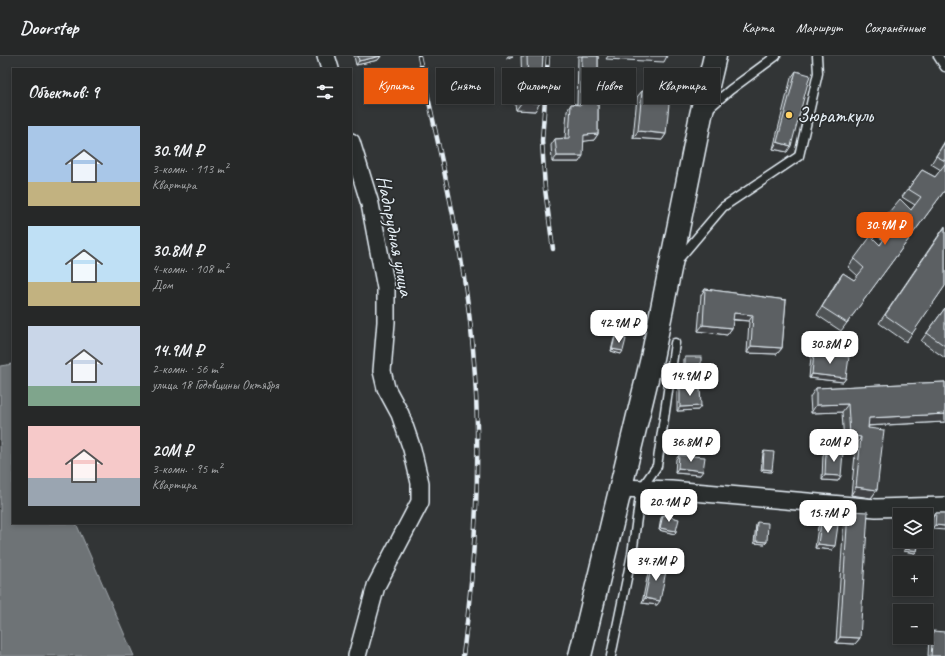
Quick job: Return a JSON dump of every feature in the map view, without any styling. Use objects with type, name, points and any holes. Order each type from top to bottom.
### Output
[{"type":"main road","points":[[580,656],[631,489],[652,358],[672,266],[701,115],[715,56]]},
{"type":"street","points":[[326,56],[330,68]]},
{"type":"street","name":"Надпрудная улица","points":[[352,145],[370,204],[386,288],[386,322],[382,370],[386,388],[400,414],[412,449],[420,483],[420,502],[376,586],[357,656]]},
{"type":"street","points":[[631,489],[876,508],[945,506]]},
{"type":"lane","points":[[701,115],[730,90],[776,56]]},
{"type":"lane","points":[[672,266],[723,207],[799,156],[818,72],[818,56]]},
{"type":"lane","points":[[938,56],[945,67]]},
{"type":"lane","points":[[611,656],[632,554],[631,489],[657,466],[675,343]]},
{"type":"shaded area","points":[[12,364],[12,524],[76,524],[134,656],[0,656],[0,366]]},
{"type":"building","points":[[358,56],[381,56],[359,61]]},
{"type":"building","points":[[527,56],[543,56],[542,68],[527,68]]},
{"type":"building","points":[[582,56],[598,56],[598,68],[582,68],[582,104],[598,104],[598,134],[584,135],[583,156],[557,156],[555,139],[569,138],[571,104],[581,105]]},
{"type":"building","name":"Зюраткуль","points":[[796,71],[810,75],[791,146],[777,142]]},
{"type":"building","points":[[642,91],[644,91],[644,104],[669,104],[666,134],[638,131]]},
{"type":"building","points":[[945,142],[945,161],[936,156]]},
{"type":"building","points":[[945,164],[945,190],[847,323],[822,307],[843,273],[854,280],[864,268],[854,259],[871,236],[880,245],[889,232],[878,225],[900,199],[911,210],[921,197],[908,189],[922,170],[935,177]]},
{"type":"building","points":[[945,227],[945,286],[912,334],[885,315]]},
{"type":"building","points":[[705,289],[786,300],[782,348],[751,346],[753,315],[734,313],[732,328],[703,325]]},
{"type":"building","points":[[945,308],[945,346],[927,333]]},
{"type":"building","points":[[615,337],[626,339],[623,351],[612,349]]},
{"type":"building","points":[[814,353],[849,357],[846,378],[812,374]]},
{"type":"building","points":[[685,357],[701,357],[701,368],[685,368]]},
{"type":"building","points":[[945,382],[945,414],[869,418],[868,428],[884,430],[877,490],[856,487],[861,437],[850,435],[848,404],[816,405],[816,388]]},
{"type":"building","points":[[680,387],[700,388],[701,406],[680,407]]},
{"type":"building","points":[[764,451],[774,452],[772,470],[763,469]]},
{"type":"building","points":[[826,451],[843,452],[841,476],[825,475]]},
{"type":"building","points":[[679,455],[705,457],[703,471],[678,468]]},
{"type":"building","points":[[848,511],[868,512],[860,638],[840,637]]},
{"type":"building","points":[[936,513],[945,513],[945,526],[935,525]]},
{"type":"building","points":[[663,515],[679,519],[676,531],[660,528]]},
{"type":"building","points":[[757,522],[768,523],[767,542],[756,541]]},
{"type":"building","points":[[821,523],[838,525],[835,546],[818,544]]},
{"type":"building","points":[[905,548],[918,548],[917,551]]},
{"type":"building","points":[[652,563],[667,566],[660,601],[645,598]]},
{"type":"building","points":[[933,631],[945,632],[945,656],[931,656]]},
{"type":"railway","points":[[419,56],[443,165],[464,276],[476,387],[476,503],[468,618],[463,656]]},
{"type":"railway","points":[[548,56],[542,141],[545,189],[553,249]]},
{"type":"place","name":"Зюраткуль","points":[[789,115]]}]
